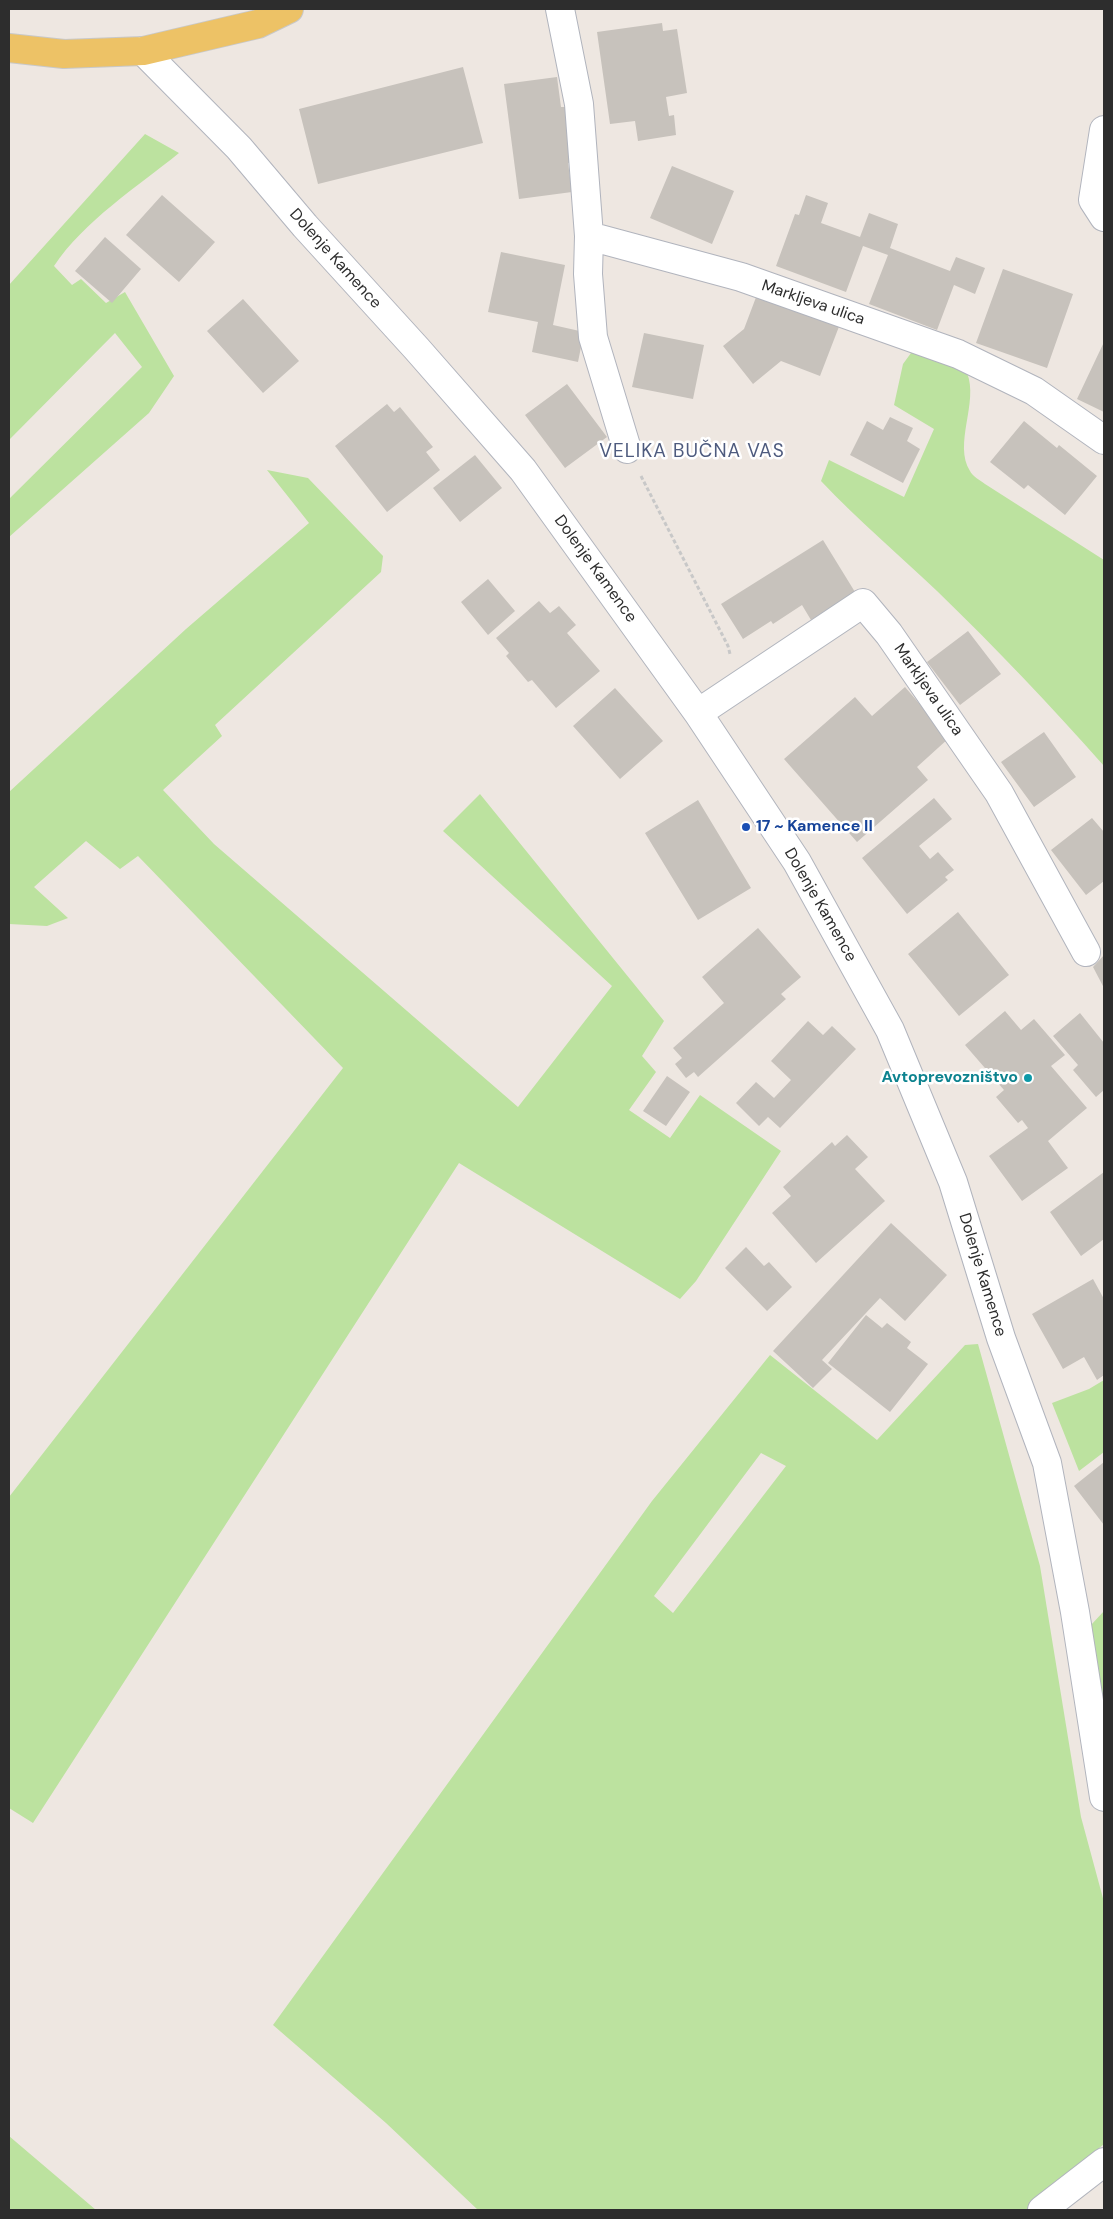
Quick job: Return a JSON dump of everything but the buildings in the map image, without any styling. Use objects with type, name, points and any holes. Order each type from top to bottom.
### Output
[{"type":"main road","points":[[9,48],[64,54],[143,51],[258,24],[289,9]]},
{"type":"street","points":[[560,9],[578,104],[589,236],[588,274],[593,337],[627,449]]},
{"type":"street","name":"Dolenje Kamence","points":[[143,51],[238,148],[305,226],[418,349],[523,470],[698,713],[797,862],[890,1030],[953,1182],[1001,1338],[1047,1463],[1075,1612],[1104,1797]]},
{"type":"street","points":[[1104,130],[1092,200],[1104,217]]},
{"type":"street","name":"Markljeva ulica","points":[[589,236],[741,277],[958,354],[1034,391],[1104,440]]},
{"type":"street","name":"Markljeva ulica","points":[[698,713],[863,604],[889,634],[999,793],[1086,952]]},
{"type":"street","points":[[1042,2210],[1104,2162]]},
{"type":"path","points":[[627,449],[728,646],[737,688]]},
{"type":"green space","points":[[145,134],[179,153],[96,219],[80,234],[54,266],[72,285],[81,279],[106,303],[125,292],[174,376],[149,413],[9,537],[9,499],[142,367],[115,333],[9,440],[9,285]]},
{"type":"green space","points":[[920,352],[967,373],[970,384],[970,397],[964,448],[965,460],[972,475],[1104,560],[1104,766],[980,634],[821,481],[829,460],[904,497],[934,429],[894,405],[903,364],[911,353]]},
{"type":"green space","points":[[267,470],[308,478],[383,556],[381,572],[215,725],[222,736],[163,790],[214,844],[518,1107],[612,986],[443,831],[480,794],[664,1021],[642,1056],[656,1072],[629,1110],[670,1138],[700,1095],[781,1151],[696,1281],[680,1299],[459,1163],[33,1823],[9,1808],[9,1497],[343,1068],[138,856],[120,869],[86,841],[34,887],[68,918],[47,926],[9,924],[9,792],[186,629],[309,523]]},
{"type":"green space","points":[[978,1344],[1040,1566],[1081,1817],[1104,1902],[1104,2144],[1026,2210],[478,2210],[386,2123],[273,2025],[652,1501],[770,1355],[877,1440],[965,1345]],"holes":[[[761,1453],[786,1466],[673,1613],[654,1596]]]},
{"type":"green space","points":[[1104,1380],[1104,1452],[1079,1471],[1052,1403],[1089,1389]]},
{"type":"green space","points":[[1104,1611],[1104,1723],[1091,1625]]},
{"type":"green space","points":[[9,2136],[96,2210],[9,2210]]},
{"type":"place","name":"17 ~ Kamence II","points":[[746,827]]},
{"type":"place","name":"Avtoprevozništvo","points":[[1028,1078]]},
{"type":"district","name":"VELIKA BUČNA VAS","points":[[692,452]]}]
